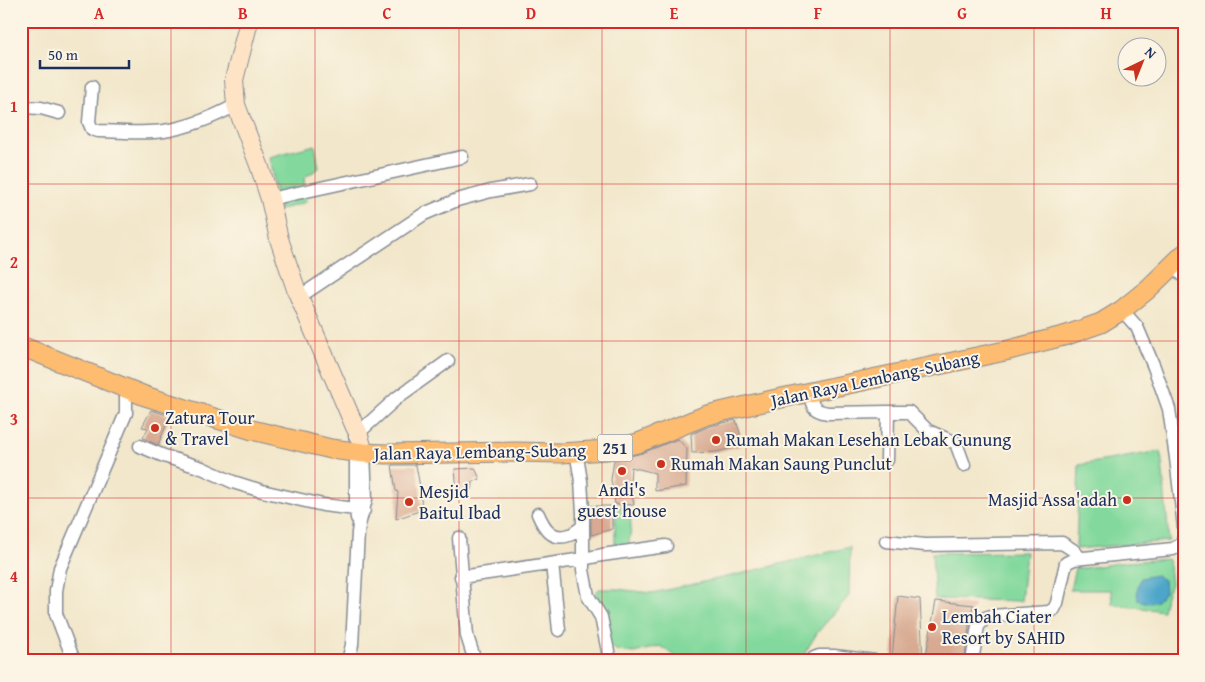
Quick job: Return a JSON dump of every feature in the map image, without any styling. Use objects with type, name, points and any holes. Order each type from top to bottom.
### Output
[{"type":"main road","name":"Jalan Raya Lembang-Subang","points":[[21,346],[145,396],[252,430],[331,449],[358,440],[386,454],[562,453],[607,450],[638,443],[707,415],[1006,352],[1067,334],[1101,323],[1122,310],[1180,265]]},
{"type":"street","points":[[249,21],[234,80],[236,105],[259,165],[270,199],[279,239],[299,298],[358,440],[366,499],[360,510],[352,645],[348,661]]},
{"type":"street","points":[[92,86],[89,122],[92,129],[98,131],[164,131],[215,116],[236,105]]},
{"type":"street","points":[[21,106],[41,108],[59,114]]},
{"type":"street","points":[[270,199],[462,157]]},
{"type":"street","points":[[299,298],[424,214],[457,200],[491,191],[530,184]]},
{"type":"street","points":[[1122,310],[1137,327],[1169,409],[1184,528]]},
{"type":"street","points":[[358,440],[398,397],[448,361]]},
{"type":"street","points":[[74,661],[56,614],[56,592],[60,568],[126,413],[126,388]]},
{"type":"street","points":[[809,392],[811,402],[819,412],[909,412],[928,431],[956,443],[964,465]]},
{"type":"street","points":[[126,413],[145,396]]},
{"type":"street","points":[[887,460],[888,412]]},
{"type":"street","points":[[140,446],[202,468],[233,482],[262,491],[324,505],[360,510]]},
{"type":"street","points":[[576,452],[581,481],[583,570],[588,596],[601,616],[610,661]]},
{"type":"street","points":[[538,514],[543,526],[551,534],[559,536],[570,535],[583,526]]},
{"type":"street","points":[[459,538],[467,636],[475,661]]},
{"type":"street","points":[[972,661],[978,626],[984,618],[1049,612],[1054,609],[1057,604],[1066,563],[1080,558],[1173,549],[1180,545],[1184,539]]},
{"type":"street","points":[[886,541],[924,545],[1062,543],[1073,550],[1080,558]]},
{"type":"street","points":[[462,577],[666,546]]},
{"type":"street","points":[[552,564],[559,630]]},
{"type":"street","points":[[812,661],[819,656],[834,656],[875,661]]},
{"type":"green space","points":[[315,145],[319,168],[304,178],[306,202],[279,210],[269,157]]},
{"type":"green space","points":[[1161,451],[1169,541],[1076,549],[1079,465]]},
{"type":"green space","points":[[619,507],[630,507],[631,528],[628,550],[615,548],[615,517]]},
{"type":"green space","points":[[850,547],[849,596],[817,633],[800,661],[682,661],[660,646],[634,653],[618,651],[603,642],[596,592],[599,589],[652,593]]},
{"type":"green space","points":[[1026,552],[1021,601],[935,599],[932,553]]},
{"type":"green space","points":[[1168,559],[1171,584],[1163,611],[1112,604],[1111,590],[1070,590],[1075,568]]},
{"type":"water","points":[[1156,575],[1164,580],[1165,592],[1157,601],[1148,603],[1138,600],[1137,590],[1141,578]]},
{"type":"building","name":"Zatura Tour & Travel","points":[[151,410],[170,416],[158,445],[143,438],[148,428],[142,427]]},
{"type":"building","name":"Rumah Makan Lesehan Lebak Gunung","points":[[736,420],[740,433],[740,446],[716,452],[692,453],[691,434],[710,426]]},
{"type":"building","name":"Rumah Makan Saung Punclut","points":[[678,439],[687,449],[686,486],[655,491],[655,473],[631,467],[630,484],[634,505],[615,504],[611,480],[614,460],[642,453]]},
{"type":"building","points":[[392,465],[416,465],[422,510],[396,519],[398,492],[396,491]]},
{"type":"building","points":[[475,468],[480,479],[473,482],[472,489],[457,491],[455,469]]},
{"type":"building","points":[[591,506],[612,506],[612,529],[591,535]]},
{"type":"building","points":[[898,596],[920,599],[923,661],[892,657]]},
{"type":"building","points":[[936,601],[974,605],[971,612],[965,656],[960,661],[925,661]]},
{"type":"place","name":"Zatura Tour & Travel","points":[[155,428]]},
{"type":"place","name":"Rumah Makan Lesehan Lebak Gunung","points":[[716,440]]},
{"type":"place","name":"Rumah Makan Saung Punclut","points":[[661,464]]},
{"type":"place","name":"Andi's guest house","points":[[622,471]]},
{"type":"place","name":"Masjid Assa'adah","points":[[1127,500]]},
{"type":"place","name":"Mesjid Baitul Ibad","points":[[409,502]]},
{"type":"place","name":"Lembah Ciater Resort by SAHID","points":[[932,627]]}]
